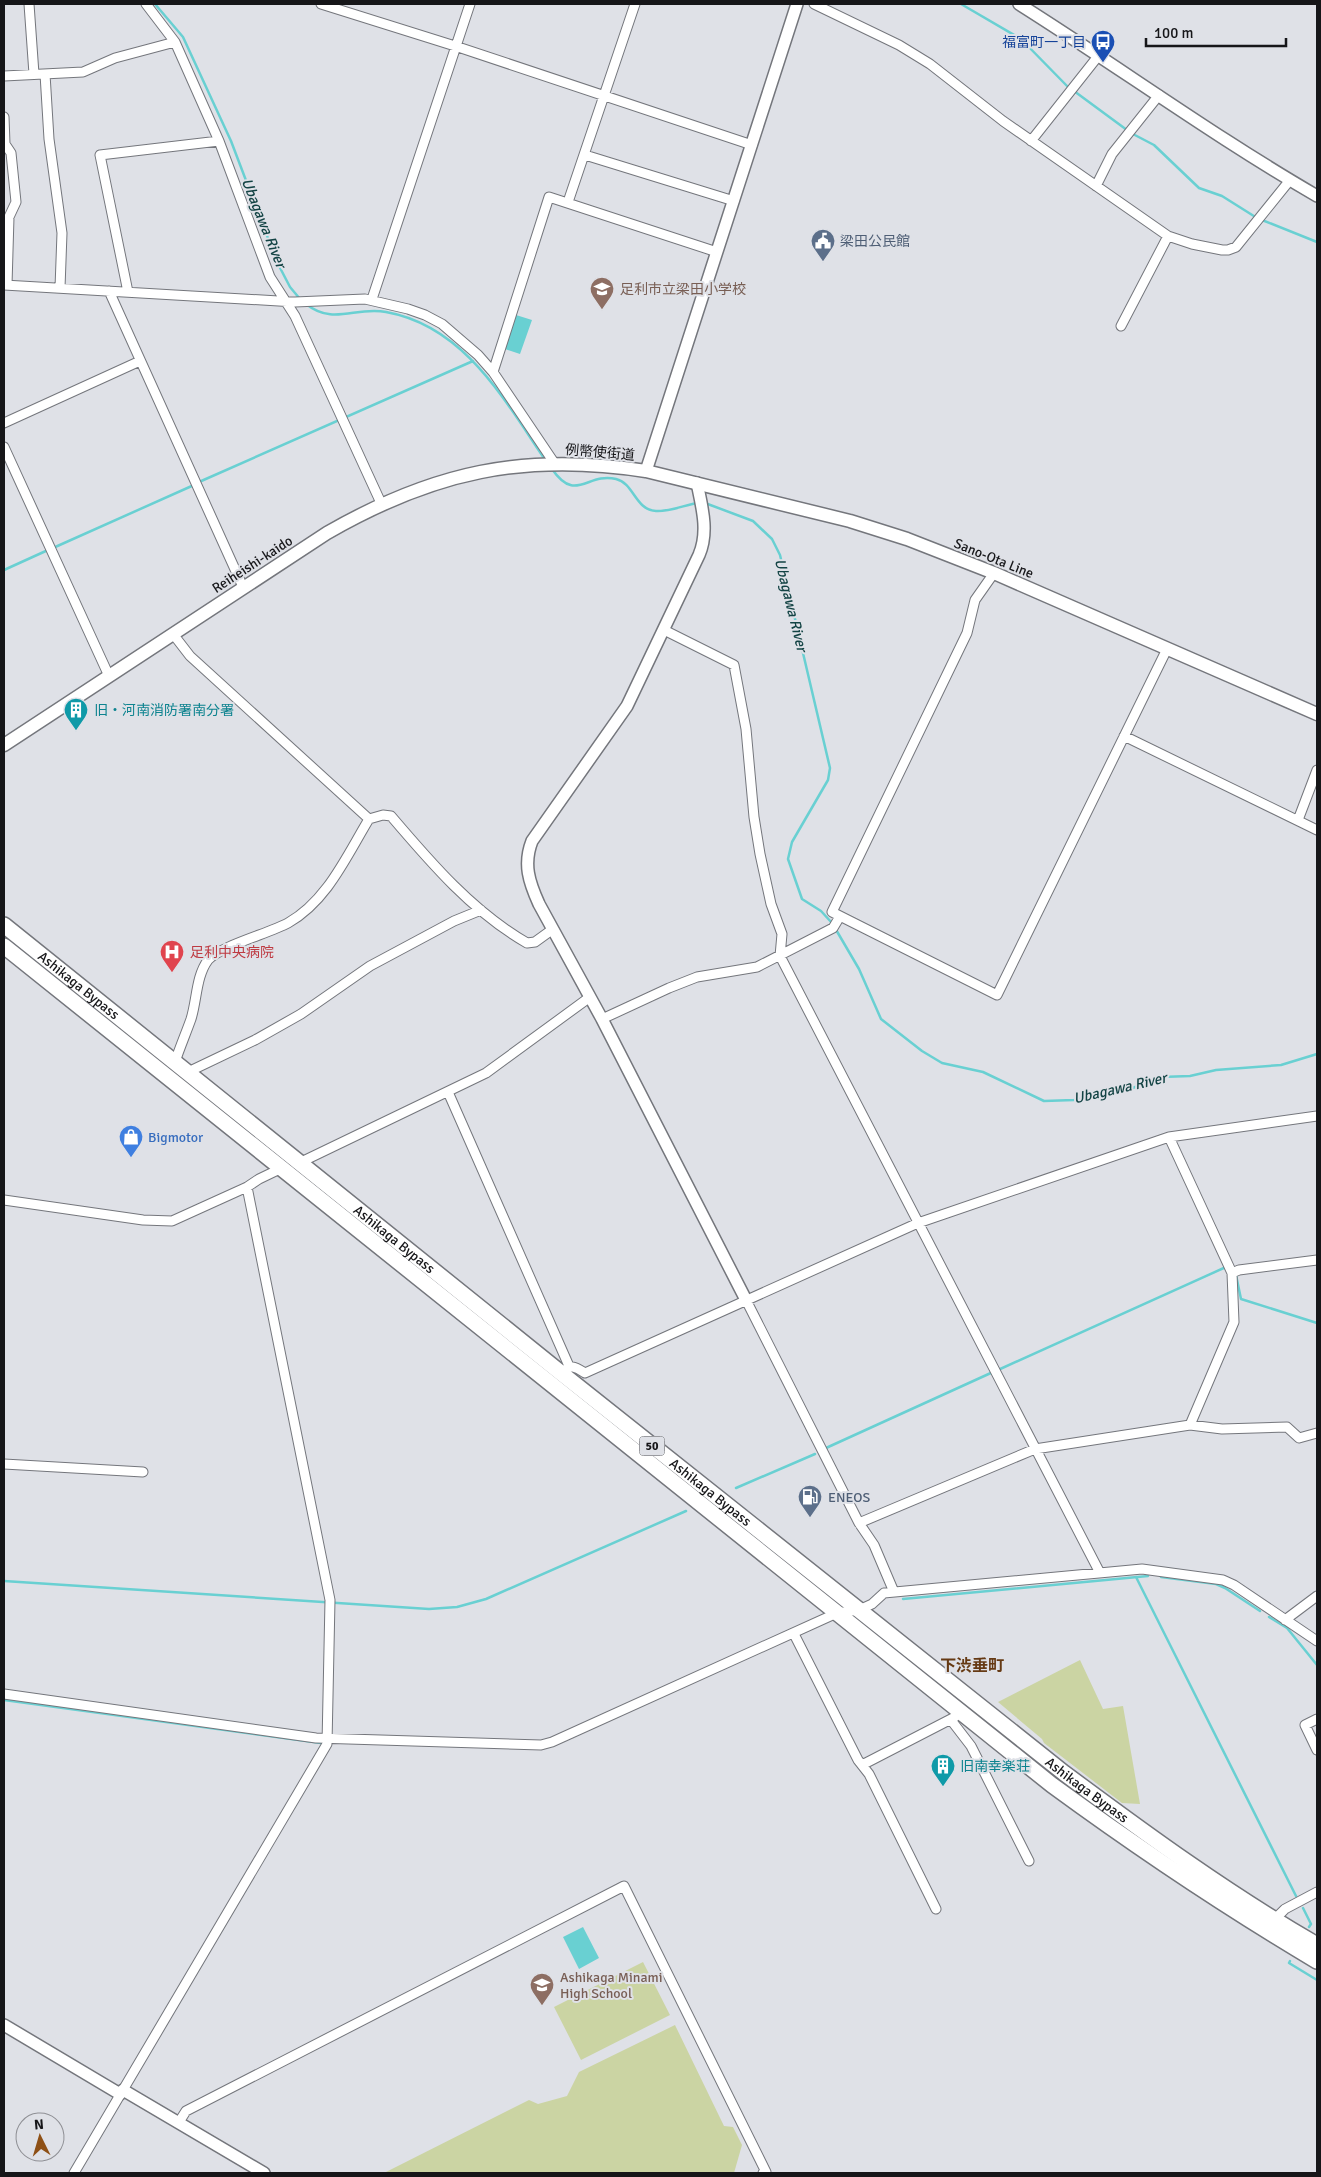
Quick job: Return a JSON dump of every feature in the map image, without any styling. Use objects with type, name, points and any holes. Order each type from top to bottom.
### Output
[{"type":"highway","name":"Ashikaga Bypass","points":[[4,924],[301,1163],[565,1369],[859,1610],[1064,1773],[1133,1825],[1274,1920],[1317,1945]]},
{"type":"highway","name":"Ashikaga Bypass","points":[[4,946],[837,1613],[955,1715],[1127,1840],[1249,1921],[1317,1961]]},
{"type":"main road","name":"例幣使街道","points":[[549,464],[615,467],[646,471]]},
{"type":"main road","name":"Reiheishi-kaido","points":[[4,745],[327,533],[382,503],[408,492],[461,476],[506,468],[549,464]]},
{"type":"main road","name":"Sano-Ota Line","points":[[646,471],[698,488],[850,521],[907,539],[994,572],[1317,714]]},
{"type":"street","points":[[28,4],[34,74]]},
{"type":"street","points":[[146,4],[175,42],[219,141],[270,277],[291,302],[295,316],[382,503]]},
{"type":"street","points":[[321,4],[455,46],[752,145]]},
{"type":"street","points":[[372,299],[470,4]]},
{"type":"street","points":[[568,202],[635,4]]},
{"type":"street","points":[[646,471],[796,4]]},
{"type":"street","points":[[814,4],[891,41],[930,64],[1031,141],[1168,236],[1192,244],[1222,250],[1236,247],[1290,180]]},
{"type":"street","points":[[1019,4],[1224,139],[1317,196]]},
{"type":"street","points":[[4,76],[83,72],[115,58],[175,42]]},
{"type":"street","points":[[1031,141],[1099,55]]},
{"type":"street","points":[[45,74],[48,139],[62,233],[60,288]]},
{"type":"street","points":[[1096,186],[1112,154],[1159,95]]},
{"type":"street","points":[[4,117],[5,144],[11,153],[16,202],[9,217],[5,285],[291,302],[372,299],[425,314],[466,342],[493,372],[549,464]]},
{"type":"street","points":[[128,292],[100,155],[219,141]]},
{"type":"street","points":[[584,155],[734,201]]},
{"type":"street","points":[[493,372],[549,197],[717,252]]},
{"type":"street","points":[[1120,326],[1168,236]]},
{"type":"street","points":[[109,291],[243,587]]},
{"type":"street","points":[[4,423],[140,361]]},
{"type":"street","points":[[4,447],[109,676]]},
{"type":"street","points":[[698,488],[704,529],[703,546],[627,706],[543,825],[528,852],[526,863],[531,886],[602,1019],[859,1522],[874,1545],[894,1592]]},
{"type":"street","points":[[994,572],[975,600],[967,632],[832,912],[839,918],[997,995],[1167,649]]},
{"type":"street","points":[[664,630],[734,665],[746,729],[754,817],[760,854],[772,904],[782,934],[780,956],[1100,1573]]},
{"type":"street","points":[[173,634],[190,656],[369,820]]},
{"type":"street","points":[[1124,736],[1317,830]]},
{"type":"street","points":[[1298,820],[1317,770]]},
{"type":"street","points":[[175,1062],[191,1018],[202,970],[210,958],[251,938],[286,924],[305,912],[322,896],[369,820],[383,815],[391,816],[431,863],[497,925],[526,943],[536,942],[553,929]]},
{"type":"street","points":[[188,1072],[255,1040],[301,1014],[370,966],[454,921],[480,910]]},
{"type":"street","points":[[602,1019],[697,977],[757,967],[833,928],[839,918]]},
{"type":"street","points":[[4,1200],[143,1220],[172,1221],[246,1187],[259,1178],[280,1168],[301,1163],[486,1073],[590,997]]},
{"type":"street","points":[[448,1092],[565,1369],[574,1366],[585,1373],[918,1223],[1169,1137],[1317,1116]]},
{"type":"street","points":[[1169,1137],[1232,1273],[1234,1322],[1190,1425]]},
{"type":"street","points":[[74,2173],[326,1746],[328,1738],[330,1600],[246,1187]]},
{"type":"street","points":[[1232,1273],[1240,1270],[1317,1260]]},
{"type":"street","points":[[859,1522],[1035,1449],[1190,1425],[1222,1429],[1288,1428],[1299,1438],[1317,1433]]},
{"type":"street","points":[[4,1464],[143,1472]]},
{"type":"street","points":[[4,1694],[328,1738],[527,1745],[552,1742],[837,1613],[859,1610],[872,1604],[884,1593],[1148,1570],[1223,1580],[1234,1585],[1317,1641]]},
{"type":"street","points":[[1285,1620],[1317,1596]]},
{"type":"street","points":[[794,1634],[862,1765],[869,1774],[936,1909]]},
{"type":"street","points":[[862,1765],[955,1715],[1029,1861]]},
{"type":"street","points":[[1317,1718],[1304,1725],[1317,1750]]},
{"type":"street","points":[[179,2122],[186,2110],[624,1886],[766,2172],[762,2173]]},
{"type":"street","points":[[1274,1920],[1285,1909],[1317,1892]]},
{"type":"street","points":[[4,2026],[179,2122],[264,2173]]},
{"type":"green space","points":[[1080,1660],[1103,1709],[1123,1706],[1140,1804],[1122,1803],[1044,1743],[1042,1739],[998,1702]]},
{"type":"green space","points":[[643,1962],[670,2015],[581,2060],[554,2007]]},
{"type":"green space","points":[[675,2025],[724,2126],[733,2127],[742,2145],[734,2173],[384,2173],[529,2100],[538,2104],[567,2096],[579,2072]]},
{"type":"water","points":[[516,315],[532,320],[520,354],[505,349]]},
{"type":"water","points":[[583,1927],[599,1958],[579,1969],[563,1937]]},
{"type":"waterway","name":"Ubagawa River","points":[[155,4],[183,37],[231,141],[277,262],[290,287],[300,299]]},
{"type":"waterway","points":[[961,4],[1021,39],[1069,88]]},
{"type":"waterway","points":[[1074,91],[1131,133],[1154,145],[1199,188],[1222,196],[1257,218]]},
{"type":"waterway","points":[[1262,220],[1317,242]]},
{"type":"waterway","name":"Ubagawa River","points":[[306,304],[326,314],[335,315],[364,311],[386,312],[414,320],[439,333],[461,349],[480,369],[515,414],[546,461]]},
{"type":"waterway","points":[[199,482],[473,361]]},
{"type":"waterway","name":"Ubagawa River","points":[[552,469],[560,479],[575,486],[606,478],[622,481],[643,506],[649,510],[666,510],[697,503]]},
{"type":"waterway","points":[[53,548],[194,485]]},
{"type":"waterway","name":"Ubagawa River","points":[[705,503],[753,521],[772,539],[780,555],[830,768],[828,780],[792,842],[788,859],[802,899],[821,911],[832,923]]},
{"type":"waterway","points":[[4,570],[48,550]]},
{"type":"waterway","name":"Ubagawa River","points":[[835,928],[859,969],[881,1019],[922,1051],[942,1063],[983,1072],[1044,1101],[1074,1100],[1130,1089],[1161,1077],[1190,1076],[1216,1070],[1281,1065],[1317,1054]]},
{"type":"waterway","points":[[998,1370],[1226,1267]]},
{"type":"waterway","points":[[1236,1275],[1241,1299],[1317,1323]]},
{"type":"waterway","points":[[826,1448],[993,1372]]},
{"type":"waterway","points":[[736,1488],[815,1454]]},
{"type":"waterway","points":[[4,1581],[429,1609],[457,1607],[486,1599],[686,1511]]},
{"type":"waterway","points":[[903,1599],[1148,1576]]},
{"type":"waterway","points":[[1136,1577],[1296,1896]]},
{"type":"waterway","points":[[1161,1577],[1216,1584],[1260,1611]]},
{"type":"waterway","points":[[1269,1617],[1287,1628],[1317,1665]]},
{"type":"waterway","points":[[4,1700],[321,1743]]},
{"type":"waterway","points":[[1303,1908],[1311,1924],[1309,1927]]},
{"type":"waterway","points":[[1290,1961],[1289,1963],[1317,1980]]},
{"type":"place","name":"福富町一丁目","points":[[1103,63]]},
{"type":"place","name":"梁田公民館","points":[[823,262]]},
{"type":"place","name":"足利市立梁田小学校","points":[[602,310]]},
{"type":"place","name":"旧・河南消防署南分署","points":[[76,731]]},
{"type":"place","name":"足利中央病院","points":[[172,973]]},
{"type":"place","name":"Bigmotor","points":[[131,1158]]},
{"type":"place","name":"ENEOS","points":[[810,1518]]},
{"type":"place","name":"旧南幸楽荘","points":[[943,1787]]},
{"type":"place","name":"Ashikaga Minami High School","points":[[542,2006]]},
{"type":"district","name":"下渋垂町","points":[[972,1665]]}]
